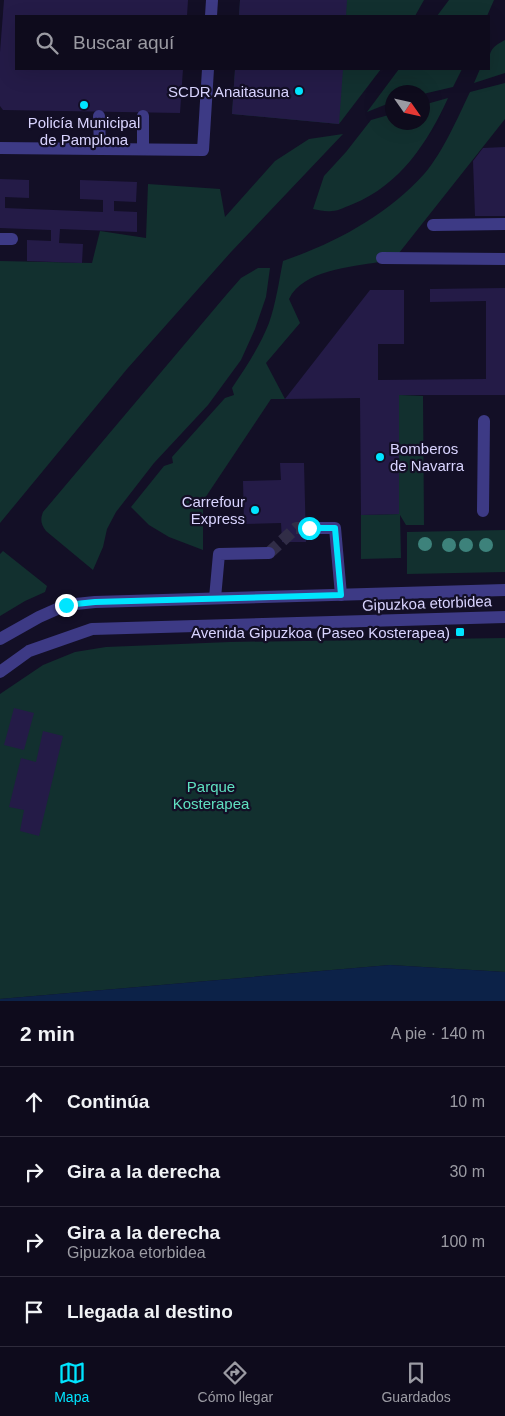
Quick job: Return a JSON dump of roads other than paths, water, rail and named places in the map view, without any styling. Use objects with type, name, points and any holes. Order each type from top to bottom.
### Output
[{"type":"street","points":[[211,15],[212,0]]},
{"type":"street","points":[[0,148],[203,150],[208,70]]},
{"type":"street","points":[[99,116],[100,149]]},
{"type":"street","points":[[143,116],[143,150]]},
{"type":"street","points":[[433,225],[505,224]]},
{"type":"street","points":[[382,258],[505,259]]},
{"type":"street","points":[[482,511],[484,421]]},
{"type":"street","points":[[309,528],[335,528],[341,595]]},
{"type":"street","points":[[215,598],[219,554],[269,553]]},
{"type":"street","name":"Gipuzkoa etorbidea","points":[[0,639],[39,616],[66,605],[95,602],[505,590]]},
{"type":"street","name":"Gipuzkoa etorbidea","points":[[0,672],[29,651],[92,629],[505,617]]},
{"type":"water","points":[[390,965],[505,972],[505,1001],[0,1001],[0,999]]},
{"type":"tunnel","points":[[269,553],[296,528],[309,528]]},
{"type":"place","name":"SCDR Anaitasuna","points":[[299,91]]},
{"type":"place","name":"Policía Municipal de Pamplona","points":[[84,105]]},
{"type":"place","name":"Bomberos de Navarra","points":[[380,457]]},
{"type":"place","name":"Carrefour Express","points":[[255,510]]},
{"type":"place","name":"Avenida Gipuzkoa (Paseo Kosterapea)","points":[[460,632]]},
{"type":"park label","name":"Parque Kosterapea","points":[[211,794]]}]
